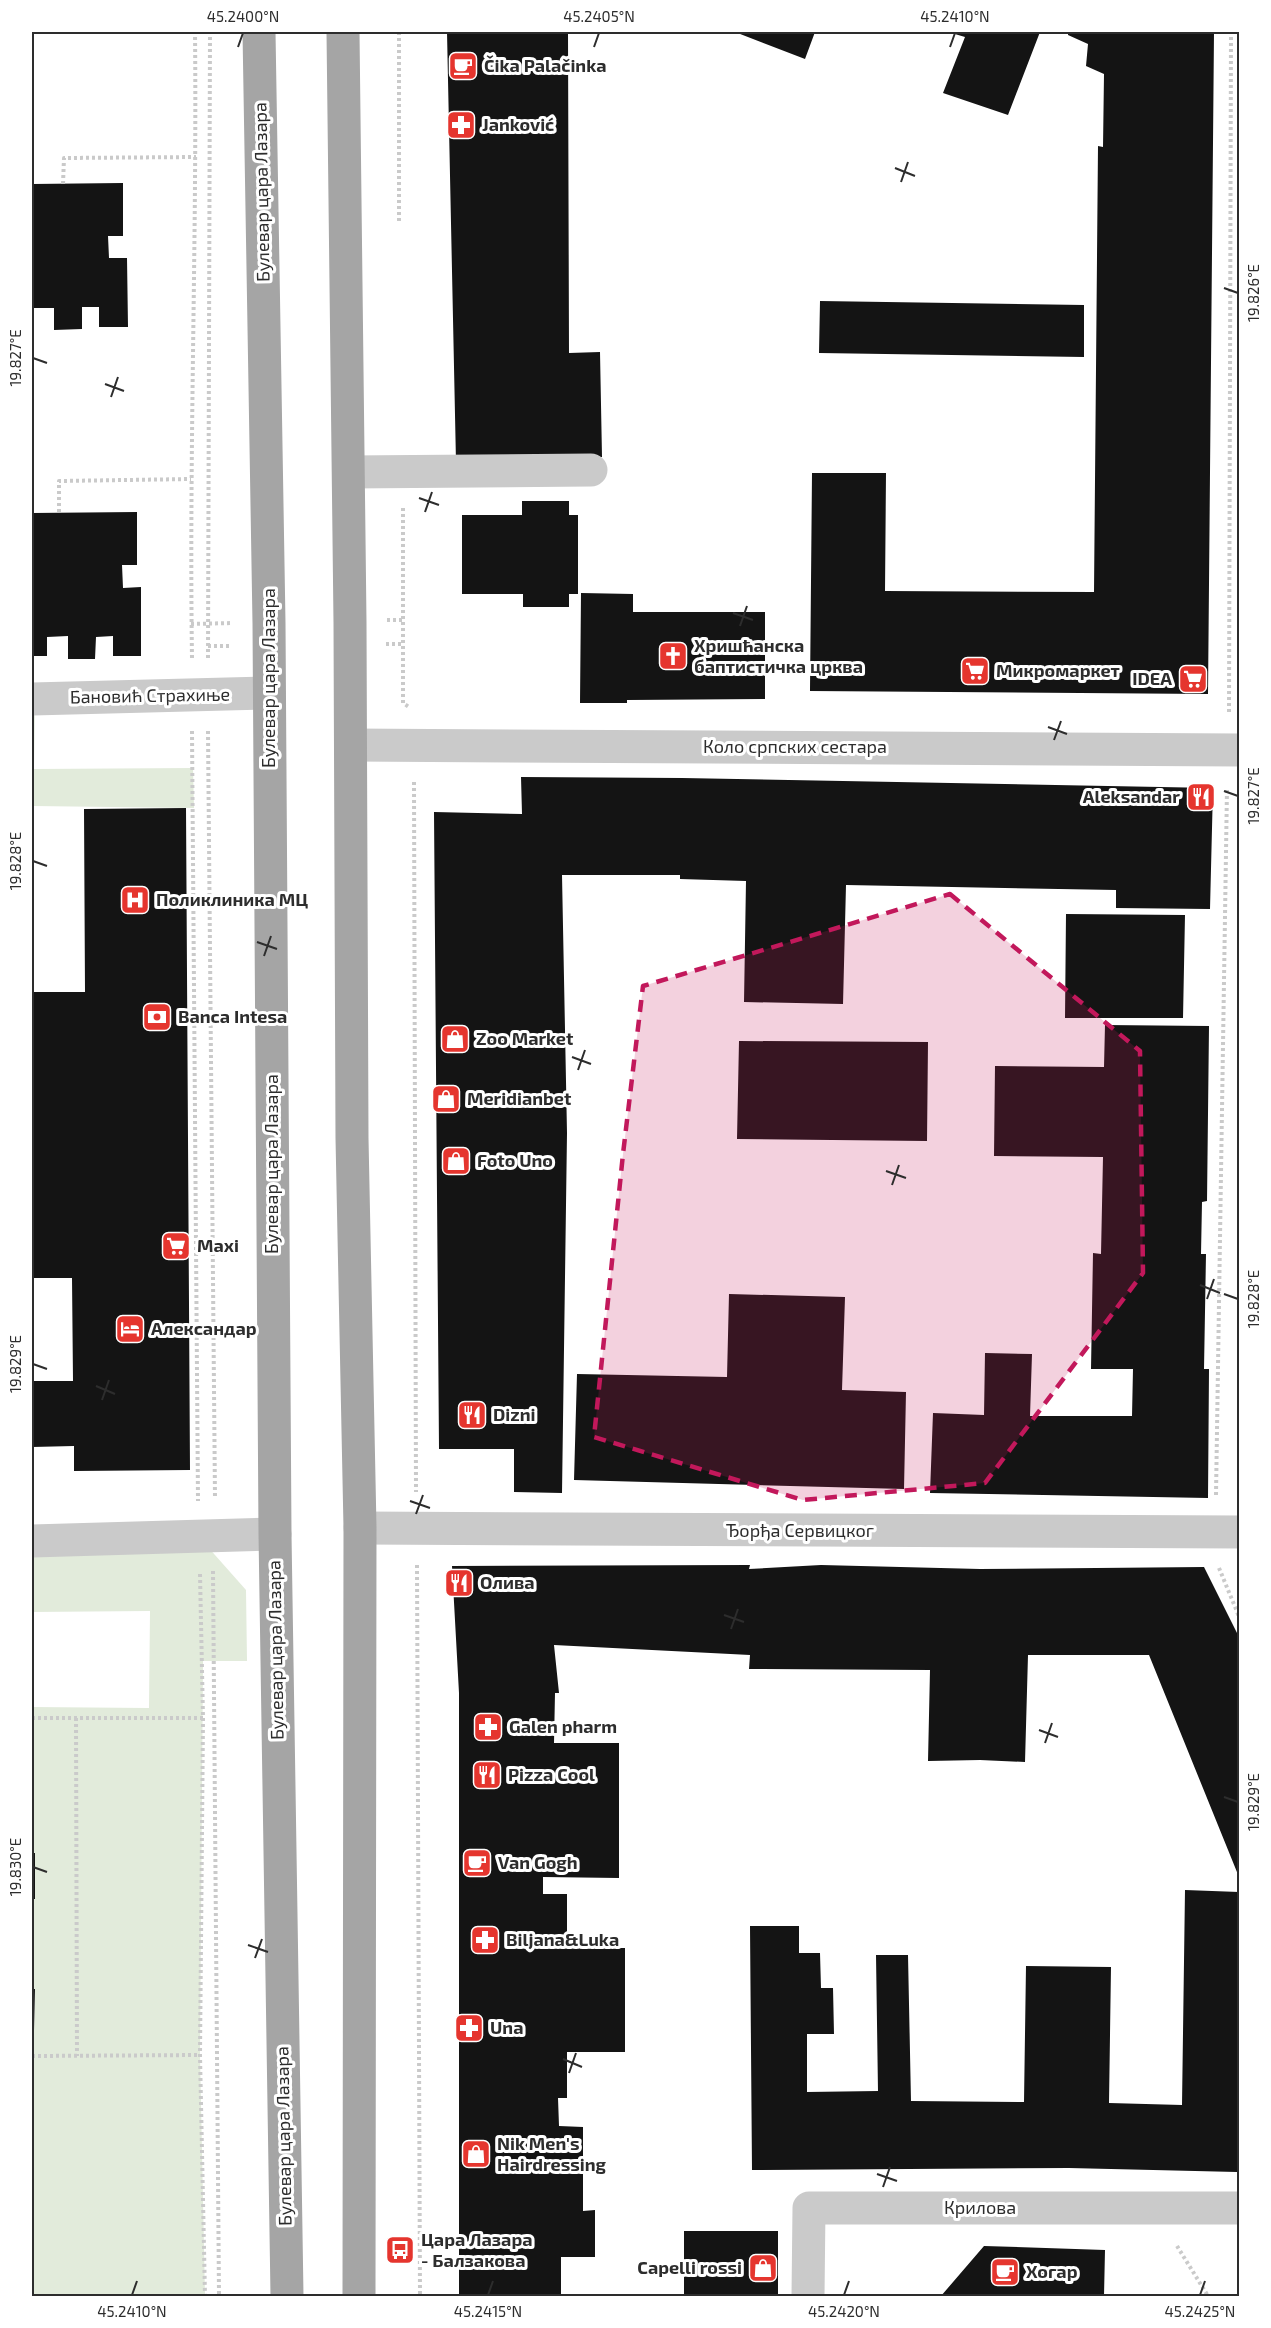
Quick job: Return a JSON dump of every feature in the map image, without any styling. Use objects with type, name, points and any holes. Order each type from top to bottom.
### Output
[{"type":"main road","name":"Булевар цара Лазара","points":[[259,32],[269,693],[275,1534],[287,2296]]},
{"type":"main road","points":[[343,32],[349,472],[352,1126],[360,1528],[359,2296]]},
{"type":"street","points":[[349,472],[591,470]]},
{"type":"street","name":"Бановић Страхиње","points":[[32,699],[269,693]]},
{"type":"street","name":"Коло српских сестара","points":[[351,745],[1233,750]]},
{"type":"street","name":"Ђорђа Сервицког","points":[[360,1528],[1229,1532]]},
{"type":"street","points":[[32,1541],[275,1534]]},
{"type":"street","name":"Крилова","points":[[808,2296],[809,2208],[1239,2208]]},
{"type":"path","points":[[195,32],[196,157],[191,479],[200,695],[215,1513],[213,1536],[219,2296]]},
{"type":"path","points":[[200,695],[206,612],[210,32]]},
{"type":"path","points":[[399,32],[399,222]]},
{"type":"path","points":[[1231,32],[1233,750],[1216,1501],[1229,1532],[1219,1567],[1239,1619]]},
{"type":"path","points":[[63,184],[64,158],[196,157]]},
{"type":"path","points":[[59,513],[59,481],[191,479]]},
{"type":"path","points":[[402,498],[403,620]]},
{"type":"path","points":[[76,1718],[77,2056]]},
{"type":"path","points":[[32,1719],[203,1718]]},
{"type":"path","points":[[32,2056],[200,2055]]},
{"type":"path","points":[[1154,2208],[1208,2296]]},
{"type":"highlighted area","points":[[950,894],[1140,1051],[1143,1273],[985,1483],[803,1500],[594,1437],[643,986]]},
{"type":"green space","points":[[32,699],[35,699],[34,769],[193,768],[194,808],[32,806]]},
{"type":"green space","points":[[199,1537],[246,1590],[247,1661],[203,1661],[200,2055],[205,2296],[32,2296],[32,2030],[34,2030],[35,1989],[32,1989],[32,1899],[35,1898],[35,1853],[32,1853],[32,1707],[149,1708],[150,1611],[32,1612],[32,1543]]},
{"type":"building","points":[[447,32],[568,32],[569,353],[600,352],[602,457],[456,462]]},
{"type":"building","points":[[735,32],[815,32],[805,59]]},
{"type":"building","points":[[948,32],[1040,32],[1008,115],[943,93],[965,37]]},
{"type":"building","points":[[1068,32],[1214,32],[1208,694],[810,691],[812,473],[886,473],[885,591],[1094,592],[1098,146],[1103,147],[1104,74],[1086,66],[1088,44],[1068,35]]},
{"type":"building","points":[[123,183],[123,236],[108,236],[109,258],[127,258],[128,327],[99,327],[99,307],[82,307],[82,329],[54,330],[54,308],[34,308],[34,327],[32,327],[32,184]]},
{"type":"building","points":[[820,301],[1084,305],[1084,357],[819,353]]},
{"type":"building","points":[[522,501],[569,501],[569,515],[578,515],[578,594],[569,594],[569,607],[523,607],[523,594],[462,594],[462,515],[522,515]]},
{"type":"building","points":[[137,512],[137,565],[122,565],[123,588],[141,587],[141,656],[113,656],[113,636],[96,637],[95,659],[68,659],[68,636],[47,637],[47,656],[32,656],[32,513]]},
{"type":"building","name":"Хришћанска баптистичка црква","points":[[581,593],[633,594],[633,612],[765,612],[765,699],[627,700],[627,703],[580,703]]},
{"type":"building","points":[[521,777],[1213,788],[1210,909],[1116,908],[1116,890],[846,885],[843,1004],[744,1002],[746,881],[680,879],[680,875],[562,875],[567,1133],[562,1493],[514,1492],[514,1449],[439,1449],[434,812],[522,814]]},
{"type":"building","points":[[186,808],[190,1470],[74,1471],[74,1446],[32,1447],[32,1381],[73,1381],[72,1278],[32,1278],[32,992],[85,992],[84,809]]},
{"type":"building","points":[[1066,914],[1185,915],[1183,1018],[1065,1018]]},
{"type":"building","points":[[1105,1025],[1209,1026],[1207,1201],[1202,1202],[1201,1254],[1206,1254],[1204,1369],[1209,1369],[1208,1498],[930,1493],[933,1413],[984,1415],[985,1353],[1032,1354],[1030,1416],[1132,1416],[1133,1369],[1091,1369],[1093,1253],[1101,1254],[1103,1157],[994,1156],[995,1066],[1104,1067]]},
{"type":"building","points":[[739,1041],[928,1042],[927,1141],[737,1139]]},
{"type":"building","points":[[729,1294],[845,1297],[842,1390],[906,1392],[904,1489],[574,1480],[577,1374],[727,1377]]},
{"type":"building","points":[[750,1565],[749,1569],[821,1565],[980,1569],[1204,1567],[1239,1637],[1239,1877],[1149,1655],[1028,1655],[1025,1762],[928,1761],[930,1670],[749,1669],[750,1655],[554,1645],[559,1693],[555,1693],[554,1743],[619,1743],[619,1878],[543,1877],[543,1894],[567,1894],[567,1948],[625,1948],[625,2052],[567,2052],[567,2098],[558,2098],[559,2126],[583,2127],[583,2211],[595,2210],[595,2257],[561,2257],[561,2296],[459,2296],[459,1693],[452,1566]]},
{"type":"building","points":[[32,1853],[35,1853],[35,1899],[32,1899]]},
{"type":"building","points":[[1185,1890],[1239,1892],[1237,2172],[1069,2168],[752,2170],[750,1926],[799,1926],[799,1953],[820,1953],[821,1988],[833,1988],[834,2034],[807,2034],[807,2092],[878,2091],[876,1955],[908,1955],[911,2101],[1024,2102],[1026,1966],[1111,1967],[1109,2103],[1182,2105]]},
{"type":"building","points":[[32,1989],[35,1989],[34,2030],[32,2030]]},
{"type":"building","points":[[684,2231],[778,2231],[778,2296],[684,2296]]},
{"type":"building","name":"Хогар","points":[[984,2246],[1105,2250],[1104,2296],[941,2296]]},
{"type":"place","name":"Čika Palačinka","points":[[463,66]]},
{"type":"place","name":"Janković","points":[[461,125]]},
{"type":"place","name":"Хришћанска баптистичка црква","points":[[673,656]]},
{"type":"place","name":"Микромаркет","points":[[975,671]]},
{"type":"place","name":"IDEA","points":[[1193,679]]},
{"type":"place","name":"Aleksandar","points":[[1201,797]]},
{"type":"place","name":"Поликлиника МЦ","points":[[135,900]]},
{"type":"place","name":"Banca Intesa","points":[[157,1017]]},
{"type":"place","name":"Zoo Market","points":[[455,1039]]},
{"type":"place","name":"Meridianbet","points":[[446,1099]]},
{"type":"place","name":"Foto Uno","points":[[456,1161]]},
{"type":"place","name":"Maxi","points":[[176,1246]]},
{"type":"place","name":"Александар","points":[[130,1329]]},
{"type":"place","name":"Dizni","points":[[472,1415]]},
{"type":"place","name":"Олива","points":[[459,1583]]},
{"type":"place","name":"Galen pharm","points":[[488,1727]]},
{"type":"place","name":"Pizza Cool","points":[[487,1775]]},
{"type":"place","name":"Van Gogh","points":[[477,1863]]},
{"type":"place","name":"Biljana&Luka","points":[[485,1940]]},
{"type":"place","name":"Una","points":[[469,2028]]},
{"type":"place","name":"Nik Men's Hairdressing","points":[[476,2154]]},
{"type":"place","name":"Цара Лазара - Балзакова","points":[[400,2250]]},
{"type":"place","name":"Capelli rossi","points":[[763,2268]]},
{"type":"place","name":"Хогар","points":[[1005,2272]]}]
